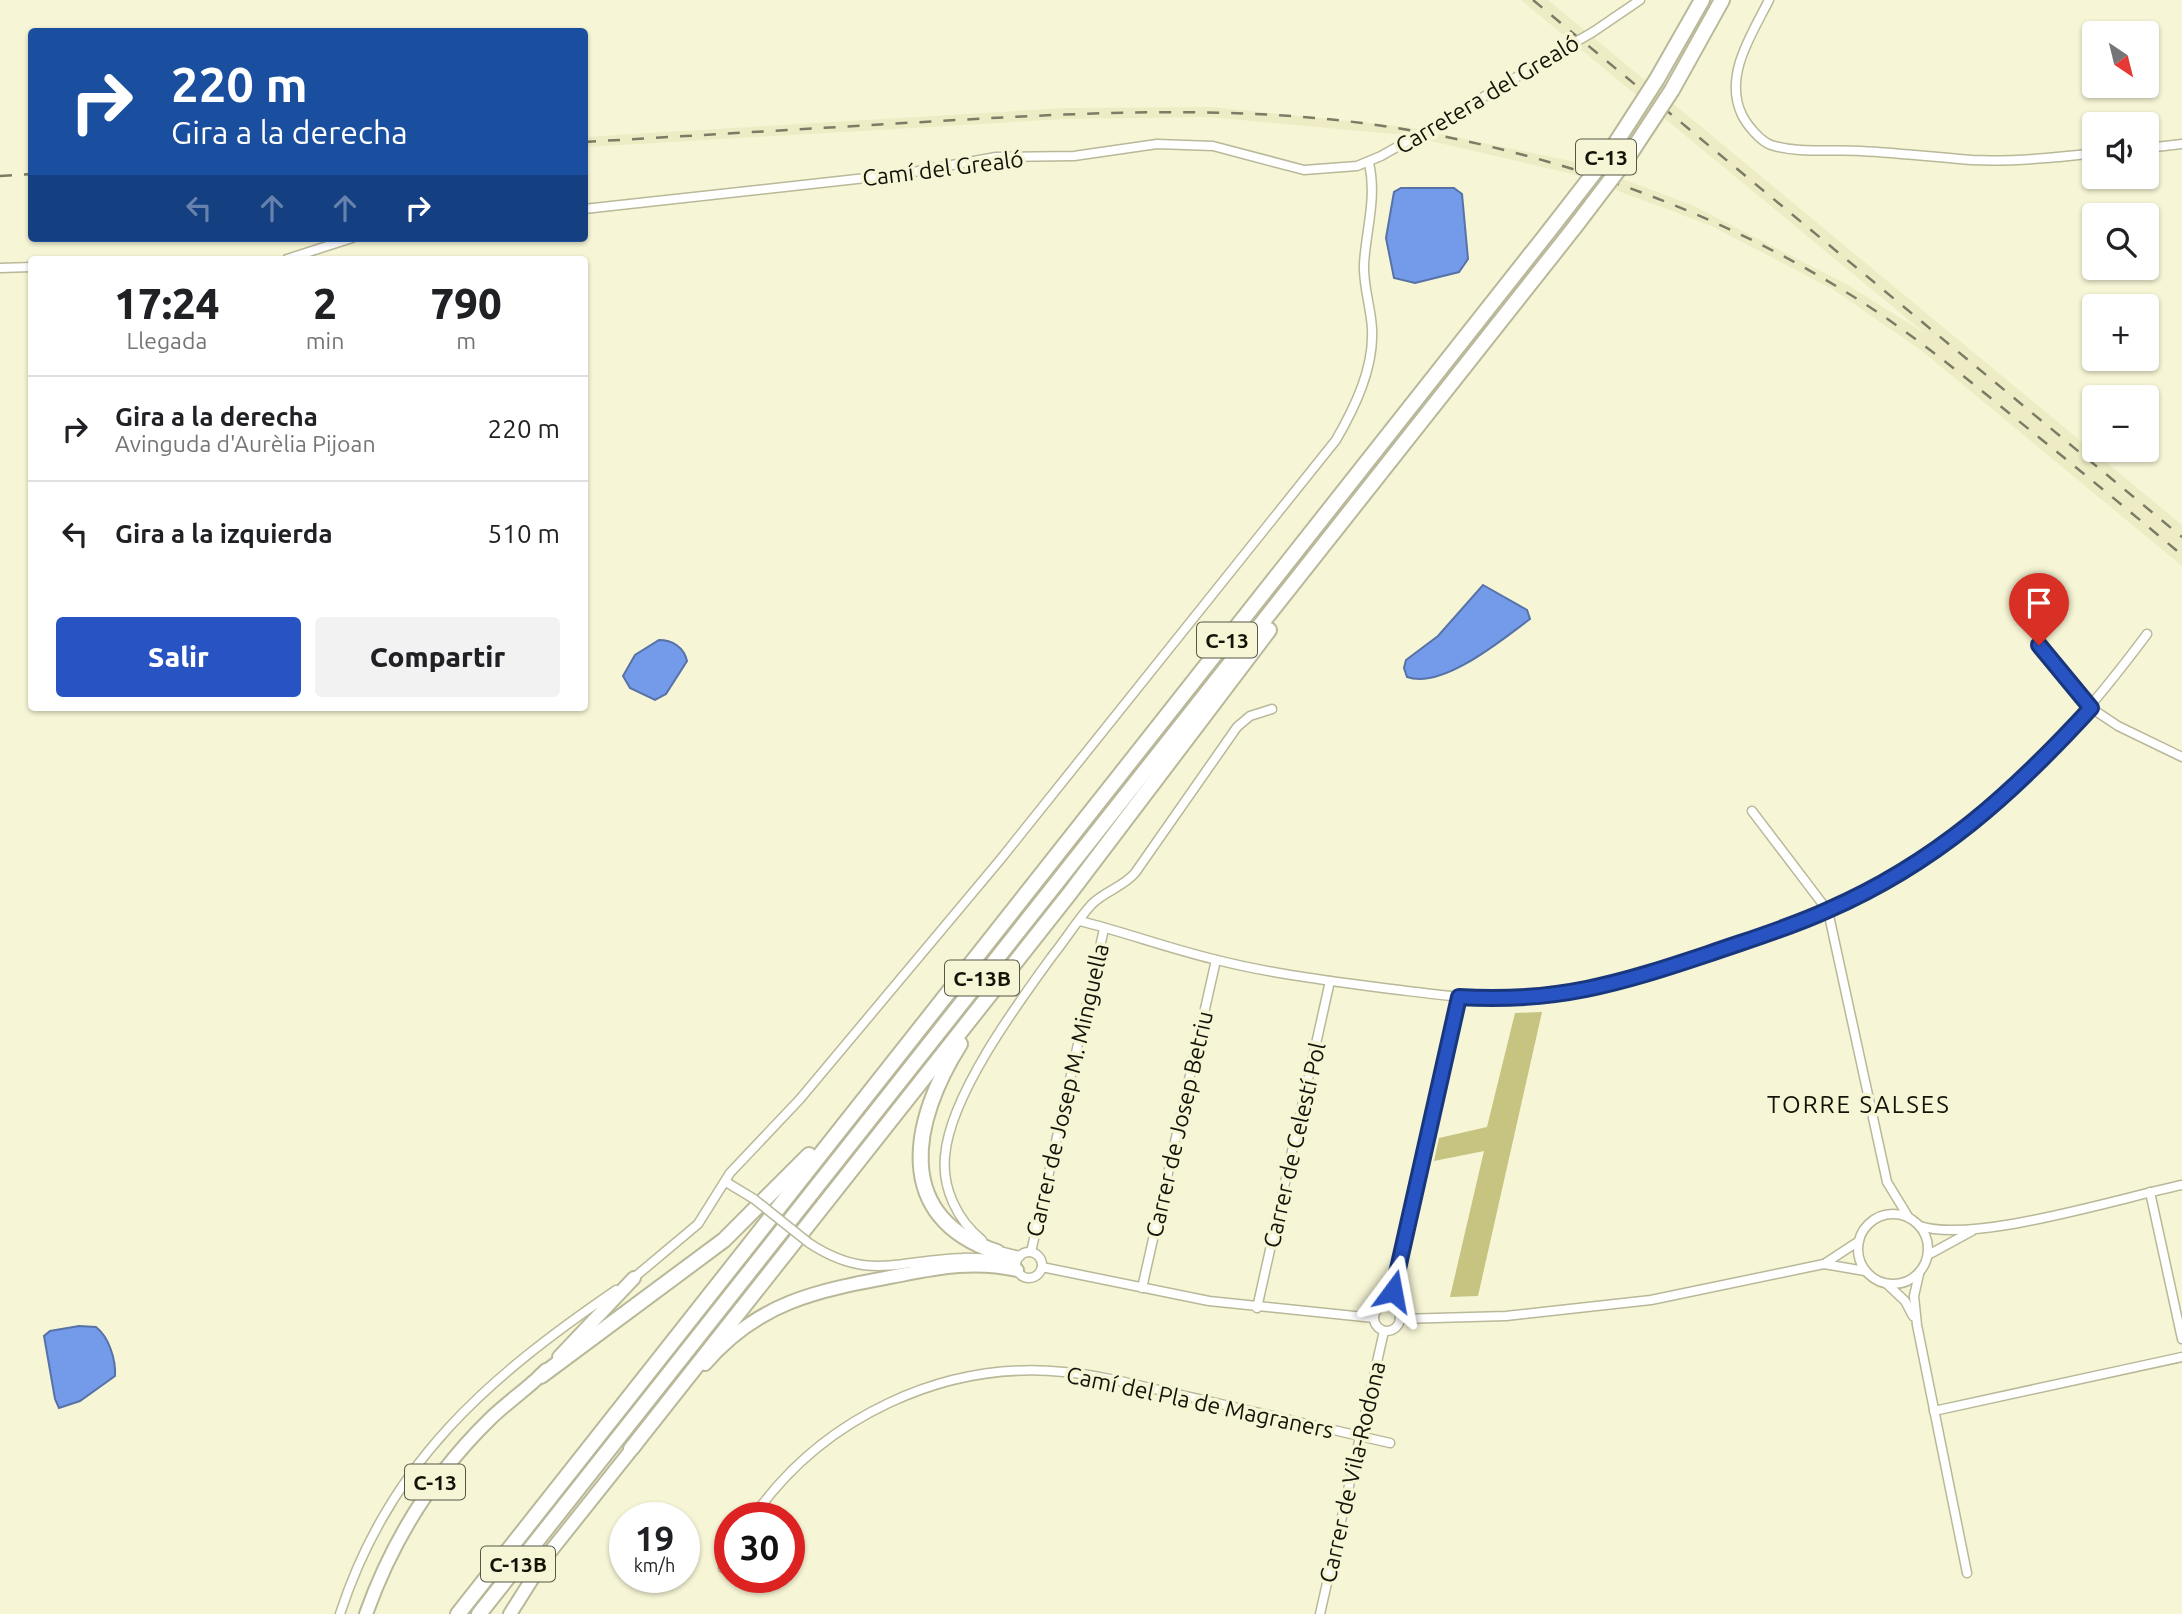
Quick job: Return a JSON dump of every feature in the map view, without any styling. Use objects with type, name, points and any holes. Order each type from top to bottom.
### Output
[{"type":"highway","name":"C-13","points":[[366,1614],[399,1539],[436,1480],[490,1419],[541,1376],[673,1280],[745,1221],[801,1164],[888,1058],[905,1048],[1608,155],[1657,79],[1702,0]]},
{"type":"highway","name":"C-13","points":[[510,1614],[542,1563],[1119,829],[1398,461],[1406,441],[1628,157],[1672,90],[1722,0]]},
{"type":"highway","name":"C-13B","points":[[479,1614],[1406,441]]},
{"type":"highway","points":[[997,1252],[974,1244],[954,1231],[930,1201],[919,1163],[928,1111],[942,1077],[967,1034],[1086,879],[1119,829]]},
{"type":"highway","name":"C-13B","points":[[457,1614],[905,1048]]},
{"type":"highway","points":[[631,1448],[652,1430],[722,1347],[747,1325],[782,1304],[827,1288],[950,1265],[1018,1263]]},
{"type":"highway","points":[[541,1376],[634,1278]]},
{"type":"street","name":"Carretera del Grealó","points":[[1381,156],[1593,32],[1640,0]]},
{"type":"street","points":[[1769,0],[1744,50],[1737,71],[1736,87],[1737,101],[1743,117],[1768,144],[1789,149],[1858,150],[1975,160],[2037,159],[2082,154]]},
{"type":"street","name":"Camí del Grealó","points":[[588,209],[902,174],[996,157],[1082,155],[1157,144],[1213,146],[1304,170],[1329,170],[1369,163],[1381,156]]},
{"type":"street","points":[[2159,147],[2182,144]]},
{"type":"street","points":[[340,1614],[355,1572],[379,1524],[432,1444],[469,1404],[516,1362],[634,1278],[698,1224],[733,1169],[800,1099],[1053,796],[1336,440],[1357,399],[1371,347],[1372,328],[1364,271],[1373,198],[1369,163]]},
{"type":"street","points":[[296,256],[340,242]]},
{"type":"street","points":[[0,268],[28,267]]},
{"type":"street","points":[[1080,921],[1216,960],[1330,981],[1459,997],[1538,998],[1599,989],[1642,977],[1828,911],[1904,871],[1973,824],[2023,780],[2091,708],[2147,634]]},
{"type":"street","points":[[2039,645],[2091,708],[2119,726],[2182,757]]},
{"type":"street","points":[[726,1182],[754,1199],[833,1259],[865,1266],[961,1258],[1018,1263],[1031,1252],[1039,1257],[1042,1267],[1037,1275],[1029,1278],[1018,1263],[997,1252],[974,1234],[952,1200],[945,1168],[947,1142],[957,1113],[997,1034],[1080,921],[1095,902],[1122,886],[1135,873],[1237,727],[1250,716],[1272,709]]},
{"type":"street","points":[[1752,811],[1828,911],[1887,1182],[1909,1218]]},
{"type":"street","name":"Carrer de Josep M. Minguella","points":[[1031,1252],[1104,929]]},
{"type":"street","name":"Carrer de Josep Betriu","points":[[1142,1288],[1216,960]]},
{"type":"street","name":"Carrer de Celestí Pol","points":[[1257,1308],[1330,981]]},
{"type":"street","points":[[1390,1305],[1459,997]]},
{"type":"street","points":[[1865,1271],[1858,1256],[1859,1241],[1867,1225],[1881,1216],[1898,1214],[1931,1230],[1972,1231],[2182,1185]]},
{"type":"street","points":[[2150,1192],[2182,1339]]},
{"type":"street","points":[[1920,1226],[1928,1241],[1928,1255],[1919,1274],[1914,1296],[1917,1325],[1967,1573]]},
{"type":"street","points":[[1928,1255],[1972,1231]]},
{"type":"street","points":[[1400,1319],[1506,1316],[1603,1307],[1677,1295],[1824,1264],[1859,1241]]},
{"type":"street","points":[[1824,1264],[1865,1271],[1887,1284],[1905,1301],[1917,1325]]},
{"type":"street","points":[[1042,1267],[1257,1308],[1374,1318]]},
{"type":"street","points":[[1887,1284],[1904,1283],[1919,1274]]},
{"type":"street","points":[[1390,1305],[1396,1309],[1400,1319],[1393,1329],[1384,1331],[1376,1326],[1374,1318],[1378,1307],[1390,1305]]},
{"type":"street","name":"Carrer de Vila-Rodona","points":[[1320,1614],[1384,1331]]},
{"type":"street","points":[[1934,1411],[2182,1357]]},
{"type":"street","name":"Camí del Pla de Magraners","points":[[765,1502],[798,1465],[856,1421],[918,1390],[982,1374],[1023,1370],[1085,1375],[1390,1443]]},
{"type":"shaded area","points":[[1521,0],[1548,0],[2082,442],[2082,462],[2106,462],[2182,525],[2182,566],[1922,351],[1834,290],[1712,226],[1573,174],[1405,135],[1208,117],[1064,119],[588,147],[588,137],[1066,108],[1211,107],[1407,127],[1580,163],[1694,206],[1846,284],[1926,334]]},
{"type":"shaded area","points":[[1542,1012],[1478,1296],[1450,1297],[1484,1151],[1434,1161],[1439,1138],[1487,1127],[1515,1013]]},
{"type":"water","points":[[1401,188],[1454,188],[1462,194],[1468,259],[1459,272],[1415,283],[1394,278],[1386,238],[1394,192]]},
{"type":"water","points":[[1483,585],[1527,610],[1530,619],[1488,650],[1454,670],[1421,679],[1407,677],[1404,668],[1406,660],[1438,636]]},
{"type":"water","points":[[659,640],[677,645],[687,661],[666,694],[655,700],[630,688],[623,676],[635,655]]},
{"type":"water","points":[[79,1326],[96,1327],[101,1331],[113,1356],[115,1376],[80,1401],[59,1408],[44,1336],[50,1331]]},
{"type":"railway","points":[[1533,0],[2182,537]]},
{"type":"railway","points":[[588,142],[1045,115],[1203,112],[1309,117],[1362,123],[1425,133],[1549,162],[1610,181],[1729,229],[1841,289],[1909,334],[1952,367],[2182,555]]},
{"type":"railway","points":[[0,176],[28,174]]},
{"type":"district","name":"TORRE SALSES","points":[[1859,1104]]},
{"type":"route","points":[[1393,1291],[1459,997],[1545,998],[1621,983],[1828,911],[1888,881],[1973,824],[2042,762],[2091,708],[2039,645]]}]
